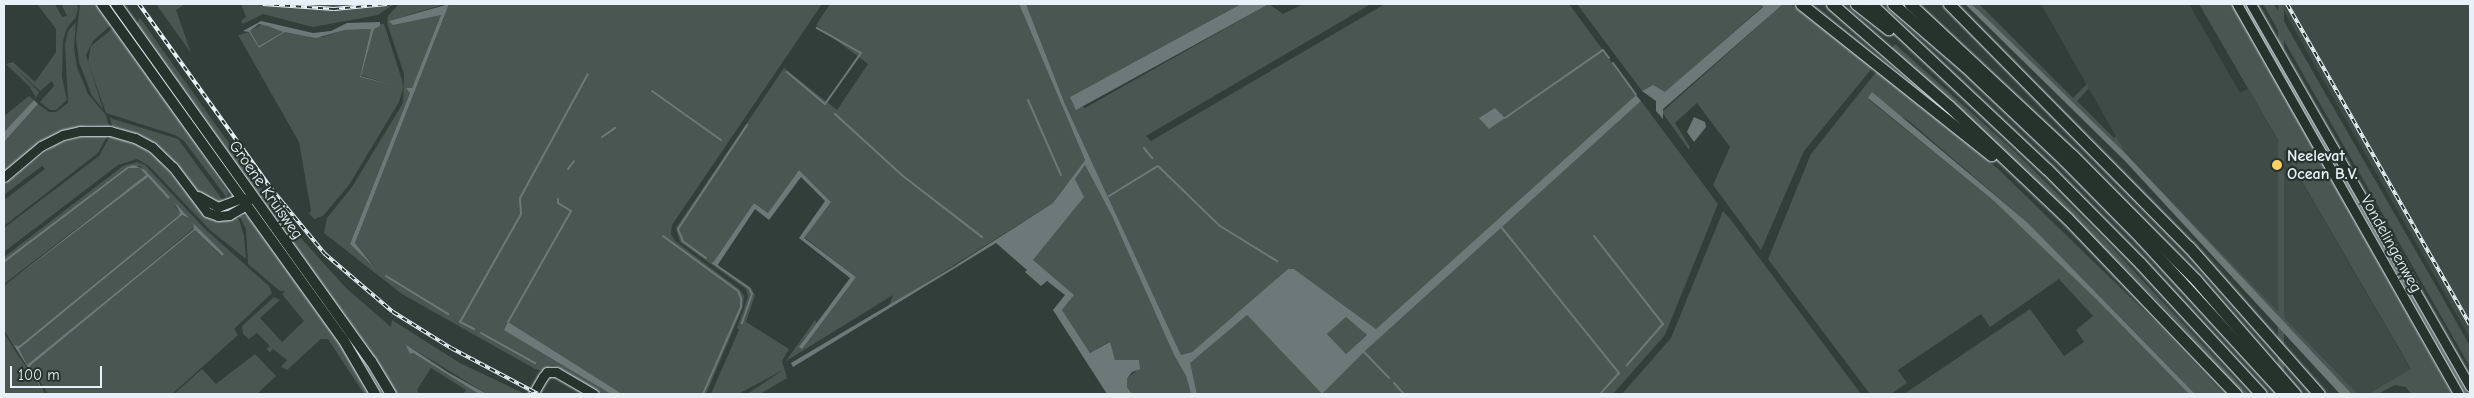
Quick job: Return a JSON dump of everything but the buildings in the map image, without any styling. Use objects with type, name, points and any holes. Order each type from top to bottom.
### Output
[{"type":"highway","points":[[1801,4],[2068,218]]},
{"type":"highway","points":[[1832,4],[1949,106],[2068,218],[2236,394]]},
{"type":"highway","points":[[1856,4],[1988,111]]},
{"type":"highway","points":[[1871,4],[1988,111],[2140,263],[2261,394]]},
{"type":"highway","points":[[1893,4],[1966,66],[2064,160],[2141,238],[2284,394]]},
{"type":"highway","points":[[1910,4],[2127,211],[2196,280],[2295,394]]},
{"type":"highway","points":[[1949,4],[2183,240],[2319,394]]},
{"type":"main road","name":"Groene Kruisweg","points":[[102,4],[221,171],[249,200],[371,361],[391,394]]},
{"type":"main road","name":"Groene Kruisweg","points":[[116,4],[343,339],[375,394]]},
{"type":"main road","name":"Vondelingenweg","points":[[2237,4],[2459,394]]},
{"type":"main road","name":"Vondelingenweg","points":[[2251,4],[2470,387]]},
{"type":"main road","points":[[4,177],[49,141],[73,132],[93,130],[120,133],[146,143],[164,158],[189,187],[210,206],[221,207],[228,203],[249,200]]},
{"type":"main road","points":[[221,171],[231,192],[228,203]]},
{"type":"main road","points":[[189,187],[199,204],[218,216],[228,215],[249,200]]},
{"type":"main road","points":[[533,394],[547,372],[556,372],[594,394]]},
{"type":"shaded area","points":[[37,4],[55,4],[62,17],[67,16],[61,4],[77,4],[78,8],[76,17],[67,28],[63,41],[62,77],[67,100],[56,110],[50,110],[40,102],[54,86],[52,81],[40,91],[12,65],[39,92],[36,98],[30,87],[6,64],[13,62],[35,82],[56,52],[56,29]]},
{"type":"shaded area","points":[[80,4],[96,4],[111,25],[93,41],[86,55],[103,109],[92,96],[79,62],[76,38]]},
{"type":"shaded area","points":[[156,4],[185,4],[176,10],[191,53]]},
{"type":"shaded area","points":[[241,4],[394,4],[378,15],[313,27],[263,14],[243,24],[241,21],[246,17]]},
{"type":"shaded area","points":[[399,4],[445,4],[389,21],[441,15],[412,88],[407,88],[410,93],[350,244],[376,268],[355,243],[449,4],[822,4],[672,225],[671,234],[675,241],[739,289],[744,296],[743,307],[706,394],[603,394],[557,366],[551,365],[543,371],[535,369],[402,294],[324,233],[327,218],[352,187],[403,103],[404,74],[387,23],[388,16]]},
{"type":"shaded area","points":[[449,4],[355,243],[375,268],[350,244],[410,93],[406,88],[412,88],[441,15],[393,25],[389,21]]},
{"type":"shaded area","points":[[830,4],[1019,4],[1085,160],[1053,203],[889,306],[893,295],[786,361],[815,320],[817,323],[856,277],[804,237],[831,202],[799,170],[768,213],[754,203],[717,265],[751,288],[755,295],[746,322],[789,349],[782,361],[787,378],[760,394],[747,394],[783,370],[738,394],[711,394],[739,330],[737,328],[748,297],[746,289],[680,242],[676,228],[784,68],[837,110],[868,64],[816,25]]},
{"type":"shaded area","points":[[1019,4],[1026,4],[1065,104],[1181,355],[1192,352],[1288,269],[1294,269],[1376,329],[1636,95],[1641,101],[1364,352],[1322,394],[1247,315],[1190,363],[1197,394],[1191,394],[1186,376],[1174,355],[1112,216],[1085,165],[1075,179],[1084,197],[1033,260],[1074,295],[1062,310],[1090,353],[1110,342],[1115,360],[1139,360],[1140,369],[1132,372],[1127,379],[1127,387],[1132,394],[1107,394],[1053,310],[1065,295],[1047,281],[1041,286],[1025,272],[1027,270],[996,243],[793,367],[791,363],[953,267],[1053,203],[1085,160]],"holes":[[[1346,317],[1367,335],[1346,354],[1327,334]]]},
{"type":"shaded area","points":[[1026,4],[1241,4],[1070,97],[1085,108],[1269,4],[1283,14],[1303,4],[1371,4],[1146,136],[1151,141],[1385,4],[1569,4],[1636,95],[1376,329],[1294,269],[1288,269],[1192,352],[1181,355],[1065,104]]},
{"type":"shaded area","points":[[1241,4],[1269,4],[1076,110],[1070,97]]},
{"type":"shaded area","points":[[1577,4],[1760,4],[1763,6],[1665,93],[1653,85],[1642,91]]},
{"type":"shaded area","points":[[1760,4],[1783,4],[1663,109],[1663,119],[1656,111],[1656,101],[1642,91],[1653,85],[1665,92],[1763,7]]},
{"type":"shaded area","points":[[1783,4],[1790,4],[1873,67],[1804,151],[1761,250],[1713,185],[1730,147],[1697,103],[1675,123],[1690,147],[1689,150],[1662,112]]},
{"type":"shaded area","points":[[1965,4],[1971,4],[1978,10],[2126,154],[2352,394],[2340,394],[2125,161]]},
{"type":"shaded area","points":[[1971,4],[1979,4],[2073,98],[2087,84],[2089,88],[2077,101],[2114,138],[2116,136],[2126,154]]},
{"type":"shaded area","points":[[2041,4],[2189,4],[2240,93],[2248,89],[2411,370],[2368,394],[2358,394],[2126,154]]},
{"type":"shaded area","points":[[2199,4],[2233,4],[2452,394],[2411,394],[2406,387],[2395,385],[2378,394],[2368,394],[2411,369]]},
{"type":"shaded area","points":[[2241,4],[2247,4],[2469,394],[2464,394]]},
{"type":"shaded area","points":[[2263,4],[2274,4],[2436,286],[2470,346],[2470,367]]},
{"type":"shaded area","points":[[2278,4],[2284,4],[2284,391],[2278,391]]},
{"type":"shaded area","points":[[2280,4],[2470,4],[2470,338]]},
{"type":"shaded area","points":[[140,18],[280,215],[346,288],[391,327],[392,320],[460,363],[525,394],[487,394],[405,344],[410,354],[413,353],[479,394],[463,394],[466,390],[431,368],[417,390],[419,394],[396,394],[136,25]]},
{"type":"shaded area","points":[[261,21],[313,33],[331,31],[347,23],[380,22],[380,26],[374,29],[361,76],[402,88],[360,77],[371,29],[345,30],[316,38],[285,32],[259,48],[249,32],[243,31]],"holes":[[[259,24],[283,32],[259,46],[250,31]]]},
{"type":"shaded area","points":[[76,22],[74,48],[77,67],[88,94],[106,115],[109,126],[88,125],[55,134],[4,172],[4,142],[38,104],[49,112],[56,112],[68,103],[65,45],[68,31]]},
{"type":"shaded area","points":[[262,24],[282,30],[283,32],[259,46],[250,31]]},
{"type":"shaded area","points":[[384,24],[402,80],[403,88],[399,102],[349,185],[323,216],[314,219],[309,213],[311,211],[299,142],[238,35],[249,32],[259,48],[285,32],[323,37],[345,30],[371,29],[360,77],[401,88],[361,75],[374,29]]},
{"type":"shaded area","points":[[113,28],[185,127],[228,193],[227,198],[184,141],[175,135],[106,113],[88,62],[91,46]]},
{"type":"shaded area","points":[[1895,44],[2011,148],[2105,240],[2249,394],[2243,394],[2161,305],[2047,191],[1892,48]]},
{"type":"shaded area","points":[[1877,71],[1997,168],[2160,326],[2224,394],[2195,394],[2028,223],[1909,121],[1868,99],[1994,201],[2096,299],[2189,394],[1904,394],[2030,309],[2064,356],[2084,342],[2076,330],[2093,316],[2059,279],[1990,327],[1981,314],[1898,370],[1907,383],[1891,394],[1870,394],[1768,259],[1811,154]]},
{"type":"shaded area","points":[[1872,92],[2028,223],[2195,394],[2189,394],[2096,299],[1994,201],[1868,98]]},
{"type":"shaded area","points":[[29,96],[34,100],[4,132],[4,116]]},
{"type":"shaded area","points":[[34,100],[38,104],[4,142],[4,132]]},
{"type":"shaded area","points":[[1641,101],[1718,204],[1665,335],[1613,394],[1322,394],[1364,352]]},
{"type":"shaded area","points":[[1495,108],[1505,118],[1489,129],[1479,118]]},
{"type":"shaded area","points":[[1694,117],[1705,122],[1706,127],[1694,142],[1687,132]]},
{"type":"shaded area","points":[[110,118],[178,139],[224,202],[219,204],[202,196],[160,149],[142,136],[112,126]]},
{"type":"shaded area","points":[[90,135],[107,136],[98,153],[4,226],[4,200],[45,169],[42,166],[4,195],[4,185],[55,145]]},
{"type":"shaded area","points":[[110,136],[138,145],[157,158],[205,215],[215,219],[234,216],[239,220],[244,236],[246,259],[210,230],[149,166],[137,159],[118,165],[4,252],[4,228],[99,156]]},
{"type":"shaded area","points":[[2126,154],[2358,394],[2352,394]]},
{"type":"shaded area","points":[[137,162],[145,165],[205,229],[269,286],[272,293],[234,329],[238,335],[172,394],[48,394],[30,366],[195,230],[221,256],[223,254],[193,223],[194,228],[27,366],[19,349],[182,215],[188,218],[174,205],[180,213],[178,216],[19,346],[14,345],[4,330],[4,286],[148,177],[167,198],[170,197],[140,166],[127,167],[4,260],[4,257],[123,166]]},
{"type":"shaded area","points":[[134,165],[145,170],[170,197],[168,199],[148,177],[4,286],[146,175],[140,168],[129,168],[4,263],[4,260],[127,167]]},
{"type":"shaded area","points":[[1085,165],[1112,216],[1174,355],[1186,376],[1191,394],[1132,394],[1127,387],[1127,379],[1138,369],[1126,360],[1115,360],[1109,342],[1090,353],[1062,310],[1070,300],[1033,260],[1083,197],[1075,179]]},
{"type":"shaded area","points":[[129,168],[140,168],[147,175],[4,284],[4,263]]},
{"type":"shaded area","points":[[799,170],[831,202],[804,238],[856,277],[802,349],[799,347],[850,278],[799,238],[825,201],[801,177],[769,220],[755,209],[717,266],[713,263],[754,203],[768,213]]},
{"type":"shaded area","points":[[175,203],[189,218],[182,215],[19,349],[27,365],[194,229],[193,223],[224,254],[222,256],[195,230],[30,366],[45,394],[4,330],[14,345],[19,346],[178,216],[180,213]]},
{"type":"shaded area","points":[[1723,211],[1861,394],[1622,394],[1671,338]]},
{"type":"shaded area","points":[[239,215],[250,217],[333,333],[370,394],[364,394],[328,339],[321,339],[287,370],[281,367],[287,360],[273,349],[270,352],[266,349],[270,346],[257,333],[249,339],[243,334],[242,326],[274,297],[280,300],[260,318],[282,342],[304,321],[282,294],[285,291],[280,291],[248,264],[246,229]]},
{"type":"shaded area","points":[[1247,315],[1322,394],[1197,394],[1189,363]]},
{"type":"shaded area","points":[[1346,317],[1367,335],[1346,354],[1327,334]]},
{"type":"shaded area","points":[[508,322],[622,394],[611,394],[504,330]]},
{"type":"shaded area","points":[[4,333],[16,352],[45,394],[4,394]]},
{"type":"shaded area","points":[[405,344],[449,373],[487,394],[479,394],[413,353],[410,354]]},
{"type":"shaded area","points":[[255,354],[276,376],[257,394],[174,394],[202,369],[216,384]]},
{"type":"waterway","points":[[787,72],[825,104],[861,53],[817,28]]},
{"type":"waterway","points":[[1505,118],[1603,50],[1609,58]]},
{"type":"waterway","points":[[1613,63],[1636,95]]},
{"type":"waterway","points":[[474,329],[460,322],[521,214],[520,198],[588,74]]},
{"type":"waterway","points":[[652,91],[721,140]]},
{"type":"waterway","points":[[1028,100],[1061,175]]},
{"type":"waterway","points":[[835,114],[903,176],[982,237]]},
{"type":"waterway","points":[[706,258],[683,241],[678,229],[747,125]]},
{"type":"waterway","points":[[602,137],[615,128]]},
{"type":"waterway","points":[[1144,148],[1152,158]]},
{"type":"waterway","points":[[568,169],[574,161]]},
{"type":"waterway","points":[[1109,196],[1158,166],[1220,226],[1277,261]]},
{"type":"waterway","points":[[508,322],[571,211],[558,203],[558,199]]},
{"type":"waterway","points":[[1502,228],[1619,373],[1600,394]]},
{"type":"waterway","points":[[663,236],[738,291],[741,298],[741,307],[703,394]]},
{"type":"waterway","points":[[1594,236],[1663,324],[1627,365]]},
{"type":"waterway","points":[[713,263],[749,288],[752,294],[742,323]]},
{"type":"waterway","points":[[386,276],[448,314]]},
{"type":"waterway","points":[[481,333],[535,363]]},
{"type":"waterway","points":[[1364,352],[1389,378]]},
{"type":"waterway","points":[[1394,383],[1404,394]]},
{"type":"railway","points":[[139,4],[273,191],[325,254],[393,312],[451,348],[538,394]]},
{"type":"railway","points":[[263,4],[334,9],[387,4]]},
{"type":"railway","points":[[2287,4],[2470,325]]},
{"type":"place","name":"Neelevat Ocean B.V.","points":[[2277,165]]}]
